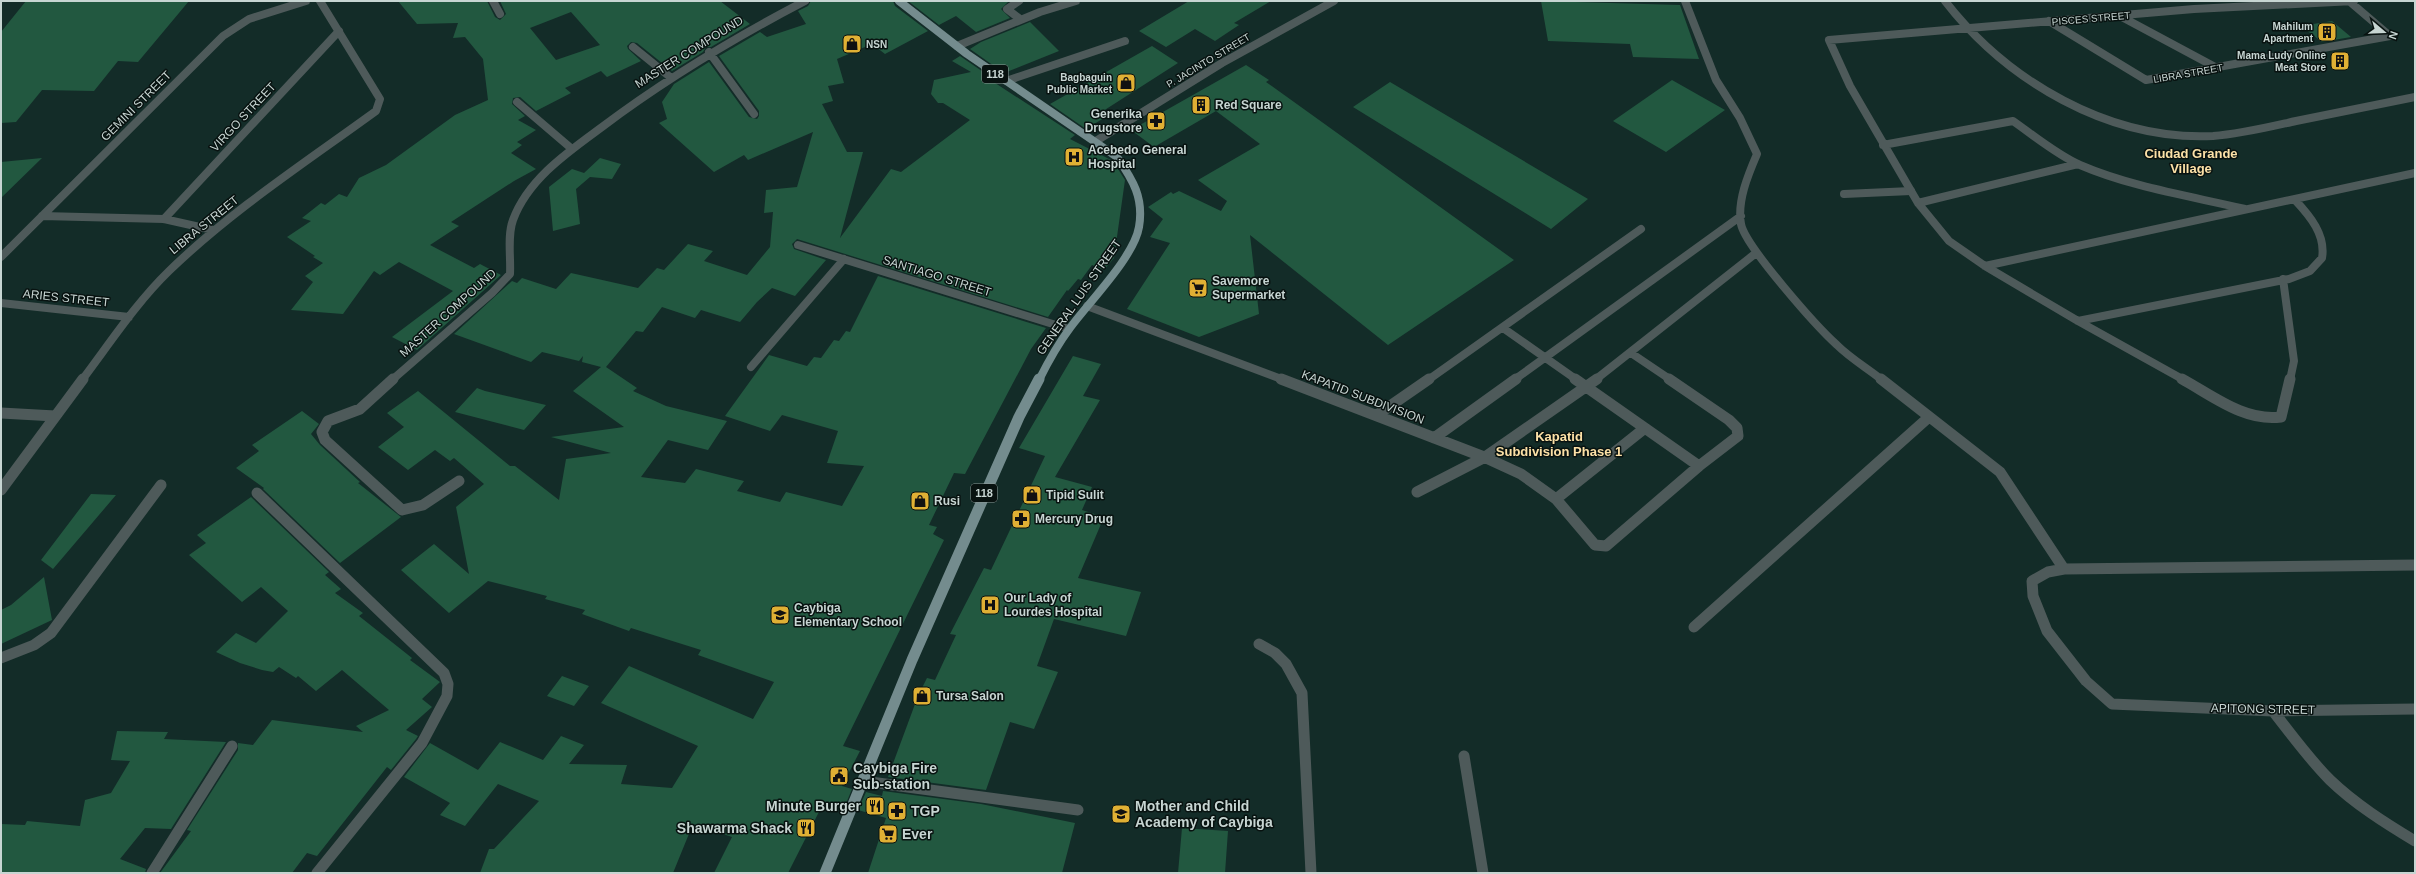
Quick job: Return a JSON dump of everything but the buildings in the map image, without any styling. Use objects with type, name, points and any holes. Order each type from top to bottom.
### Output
[{"type":"main road","name":"GENERAL LUIS STREET","points":[[825,873],[912,660],[998,463],[1044,370],[1069,329],[1131,249],[1139,228],[1140,210],[1134,181],[1117,157],[1096,141],[956,46],[899,1]]},
{"type":"street","name":"GEMINI STREET","points":[[1,257],[223,36],[249,20],[306,1]]},
{"type":"street","name":"LIBRA STREET","points":[[1,490],[129,317],[168,272],[214,230],[376,111],[380,99],[320,1]]},
{"type":"street","points":[[493,1],[500,14]]},
{"type":"street","name":"MASTER COMPOUND","points":[[459,481],[423,506],[402,510],[325,440],[322,432],[328,421],[360,409],[469,311],[492,294],[510,274],[512,221],[533,186],[572,149],[670,77],[709,52],[805,1]]},
{"type":"street","points":[[1019,1],[1007,9],[1020,19]]},
{"type":"street","points":[[956,46],[1020,19],[1076,1]]},
{"type":"street","name":"P. JACINTO STREET","points":[[1096,141],[1222,63],[1334,1]]},
{"type":"street","points":[[1685,1],[1716,80],[1740,118],[1757,154],[1746,183],[1741,204],[1741,225],[1746,237],[1756,253],[1806,312],[1837,345],[2000,472],[2018,495],[2064,569],[2415,565]]},
{"type":"street","points":[[1945,1],[1967,28],[2000,58],[2051,92],[2110,121],[2141,131],[2177,136],[2233,134],[2415,97]]},
{"type":"street","name":"LIBRA STREET","points":[[2049,22],[2146,80],[2388,37],[2389,33],[2349,1]]},
{"type":"street","name":"PISCES STREET","points":[[1883,145],[1850,86],[1829,40],[2202,8],[2354,1]]},
{"type":"street","points":[[2120,15],[2217,68]]},
{"type":"street","name":"VIRGO STREET","points":[[164,219],[339,31]]},
{"type":"street","points":[[1006,81],[1125,41]]},
{"type":"street","points":[[633,47],[670,77]]},
{"type":"street","points":[[709,52],[754,114]]},
{"type":"street","points":[[518,102],[572,149]]},
{"type":"street","points":[[2248,210],[2135,183],[2078,164],[2013,121],[1883,145],[1918,203],[1934,225],[1949,241],[1985,266],[2236,411],[2258,417],[2281,417],[2294,361],[2283,279]]},
{"type":"street","points":[[1918,203],[2078,164]]},
{"type":"street","points":[[1985,266],[2415,173]]},
{"type":"street","points":[[1844,194],[1911,191]]},
{"type":"street","points":[[2078,321],[2283,279],[2317,266],[2322,256],[2323,243],[2318,228],[2295,200]]},
{"type":"street","points":[[42,216],[164,219],[214,230]]},
{"type":"street","points":[[1434,438],[1741,216]]},
{"type":"street","points":[[1377,415],[1503,328],[1641,229]]},
{"type":"street","name":"SANTIAGO STREET","points":[[798,245],[1069,329]]},
{"type":"street","points":[[1418,492],[1484,457],[1586,386],[1631,353],[1756,253]]},
{"type":"street","points":[[751,367],[844,259]]},
{"type":"street","name":"ARIES STREET","points":[[1,303],[129,317]]},
{"type":"street","name":"KAPATID SUBDIVISION","points":[[1087,306],[1377,415],[1484,457],[1529,478],[1556,499],[1595,544],[1606,546],[1699,466]]},
{"type":"street","points":[[1503,328],[1699,466],[1738,436],[1737,428],[1723,416],[1631,353]]},
{"type":"street","points":[[1,413],[55,416]]},
{"type":"street","points":[[1694,628],[1928,417]]},
{"type":"street","points":[[1556,499],[1645,428]]},
{"type":"street","points":[[1,658],[34,645],[52,633],[161,485]]},
{"type":"street","points":[[257,493],[444,673],[448,684],[447,696],[438,716],[422,743],[317,873]]},
{"type":"street","name":"APITONG STREET","points":[[2064,569],[2048,572],[2032,581],[2033,596],[2047,631],[2086,681],[2112,704],[2273,711],[2415,709]]},
{"type":"street","points":[[1259,644],[1272,649],[1287,663],[1294,673],[1302,693],[1311,873]]},
{"type":"street","points":[[2273,711],[2308,756],[2339,788],[2373,816],[2415,841]]},
{"type":"street","points":[[152,873],[232,746]]},
{"type":"street","points":[[1464,756],[1483,873]]},
{"type":"street","points":[[863,781],[1078,810]]},
{"type":"place","name":"Mahilum Apartment","points":[[2327,32]]},
{"type":"place","name":"NSN","points":[[852,44]]},
{"type":"place","name":"Mama Ludy Online Meat Store","points":[[2340,61]]},
{"type":"place","name":"Bagbaguin Public Market","points":[[1126,83]]},
{"type":"place","name":"Red Square","points":[[1201,105]]},
{"type":"place","name":"Generika Drugstore","points":[[1156,121]]},
{"type":"place","name":"Acebedo General Hospital","points":[[1074,157]]},
{"type":"place","name":"Savemore Supermarket","points":[[1198,288]]},
{"type":"place","name":"Tipid Sulit","points":[[1032,495]]},
{"type":"place","name":"Rusi","points":[[920,501]]},
{"type":"place","name":"Mercury Drug","points":[[1021,519]]},
{"type":"place","name":"Our Lady of Lourdes Hospital","points":[[990,605]]},
{"type":"place","name":"Caybiga Elementary School","points":[[780,615]]},
{"type":"place","name":"Tursa Salon","points":[[922,696]]},
{"type":"place","name":"Caybiga Fire Sub-station","points":[[839,776]]},
{"type":"place","name":"Minute Burger","points":[[875,806]]},
{"type":"place","name":"TGP","points":[[897,811]]},
{"type":"place","name":"Mother and Child Academy of Caybiga","points":[[1121,814]]},
{"type":"place","name":"Shawarma Shack","points":[[806,828]]},
{"type":"place","name":"Ever","points":[[888,834]]},
{"type":"district","name":"Ciudad Grande Village","points":[[2191,160]]},
{"type":"district","name":"Kapatid Subdivision Phase 1","points":[[1559,444]]}]
